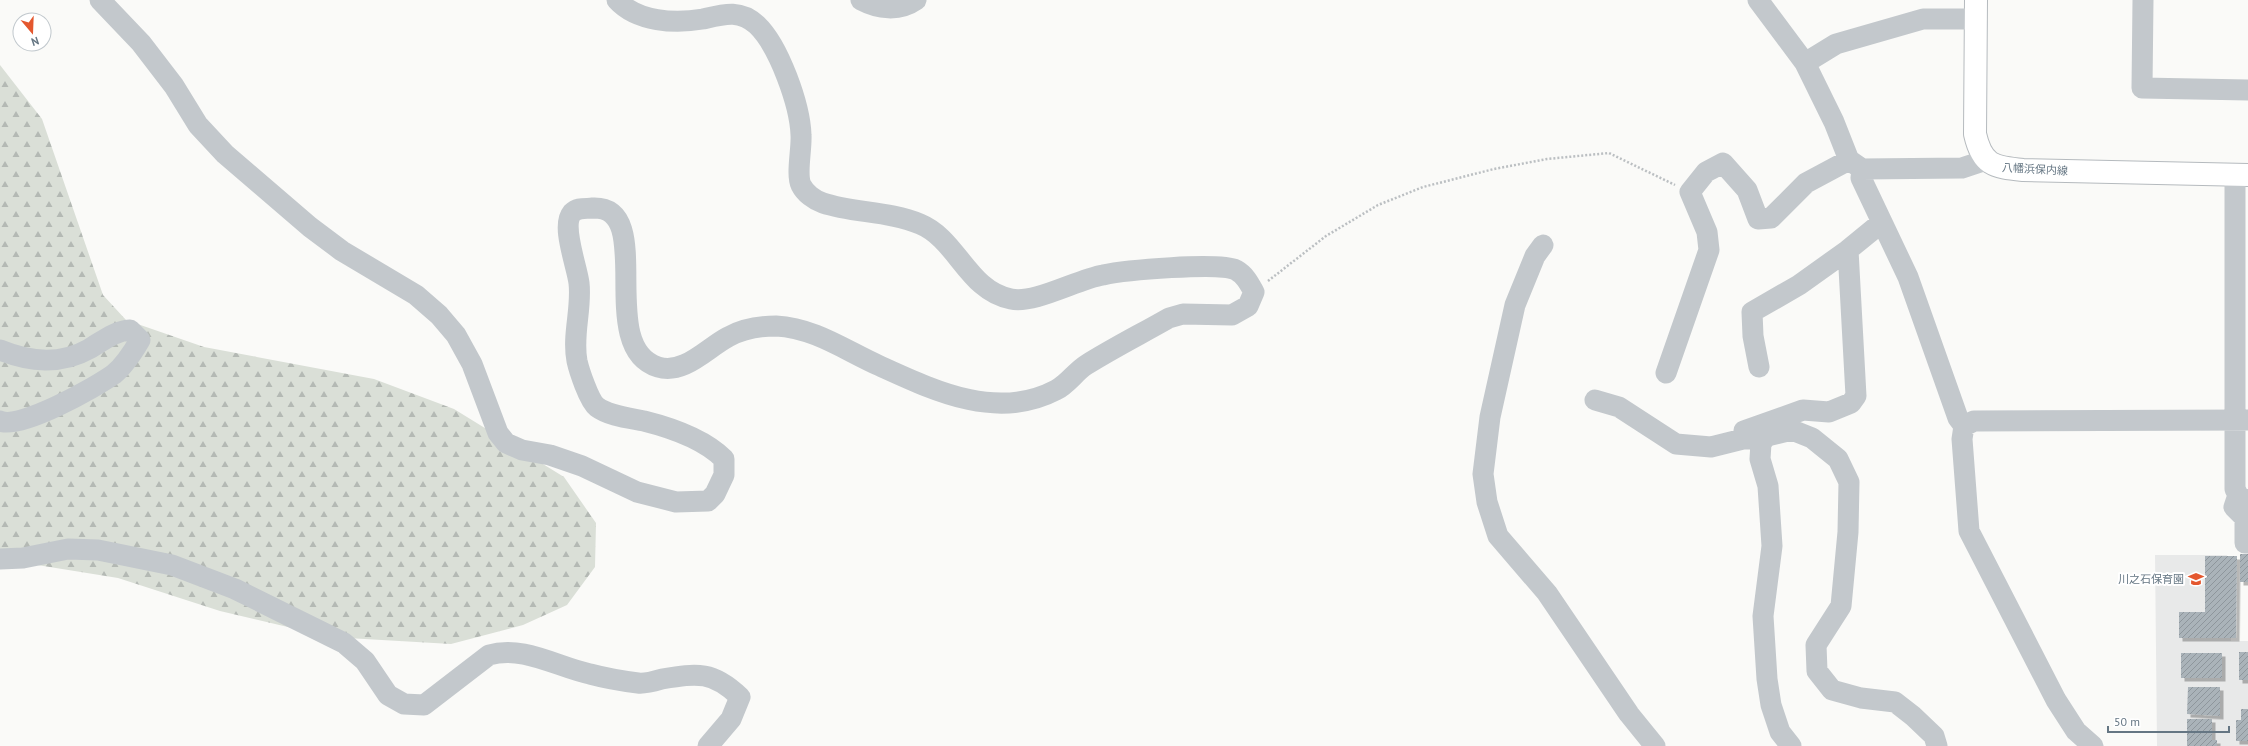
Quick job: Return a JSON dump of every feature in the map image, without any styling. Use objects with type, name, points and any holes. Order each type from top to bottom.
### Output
[{"type":"main road","points":[[1976,9],[1975,134],[1979,150],[1986,160]]},
{"type":"main road","name":"八幡浜保内線","points":[[1986,160],[1998,168],[2023,170],[2242,175]]},
{"type":"street","points":[[100,0],[141,43],[174,86],[198,125],[225,154],[310,227],[342,252],[416,295],[439,315],[456,335],[472,364],[498,433],[506,443],[522,450],[550,454],[582,466],[637,492],[676,502],[708,501],[715,494],[724,475],[724,459],[715,450],[678,431],[612,414],[597,407],[592,402],[577,362],[575,338],[581,304],[579,280],[568,228],[570,216],[577,209],[603,208],[613,213],[622,229],[626,260],[627,327],[635,347],[643,357],[658,367],[674,369],[688,363],[730,335],[755,327],[778,326],[806,331],[830,340],[877,365],[944,394],[981,403],[1004,404],[1036,397],[1056,390],[1083,367],[1169,318],[1183,314],[1232,315],[1248,306],[1254,292],[1246,278],[1235,270],[1225,267],[1202,266],[1103,275],[1031,298],[1012,300],[993,292],[974,278],[935,232],[923,225],[904,218],[822,203],[806,192],[800,182],[801,134],[797,104],[790,84],[770,42],[757,25],[740,14],[724,13],[701,19],[663,21],[635,13],[617,0]]},
{"type":"street","points":[[861,0],[872,7],[895,8],[916,0]]},
{"type":"street","points":[[1758,0],[1805,63],[1856,165],[1881,223],[1908,277],[1958,418],[1964,426],[1962,439],[1969,531],[2056,700],[2076,731],[2093,746]]},
{"type":"street","points":[[2143,0],[2142,88],[2248,90]]},
{"type":"street","points":[[1805,63],[1836,44],[1923,19],[1976,9]]},
{"type":"street","points":[[1666,373],[1709,250],[1707,232],[1690,192],[1706,172],[1723,163],[1747,190],[1758,219],[1771,218],[1806,183],[1856,165],[1962,168],[1986,160]]},
{"type":"street","points":[[2242,175],[2241,420],[2235,489],[2243,498],[2234,507],[2245,518],[2245,543],[2248,543]]},
{"type":"street","points":[[1759,367],[1753,336],[1752,312],[1800,285],[1848,250],[1881,223]]},
{"type":"street","points":[[1543,245],[1535,256],[1515,305],[1490,416],[1483,474],[1486,502],[1498,536],[1547,593],[1629,714],[1655,746]]},
{"type":"street","points":[[1791,746],[1780,732],[1771,705],[1767,679],[1763,616],[1772,546],[1768,486],[1760,459],[1752,441],[1744,431],[1804,410],[1829,412],[1851,403],[1856,396],[1848,250]]},
{"type":"street","points":[[0,350],[35,360],[54,360],[75,356],[118,331],[130,330],[140,340],[129,358],[115,373],[83,393],[26,419],[4,423],[0,421]]},
{"type":"street","points":[[1595,400],[1619,407],[1676,444],[1711,447],[1752,441],[1792,430],[1812,438],[1838,459],[1849,482],[1848,532],[1841,606],[1816,645],[1817,671],[1832,690],[1861,698],[1895,702],[1913,716],[1934,736],[1937,746]]},
{"type":"street","points":[[1964,426],[1974,421],[2241,420]]},
{"type":"street","points":[[0,559],[23,558],[68,549],[98,550],[172,565],[235,589],[344,643],[365,661],[388,695],[404,704],[424,705],[489,654],[498,652],[529,655],[589,674],[640,683],[686,675],[712,677],[726,683],[740,697],[731,719],[708,746]]},
{"type":"path","points":[[1254,292],[1326,236],[1378,205],[1424,187],[1494,169],[1547,159],[1610,153],[1690,192]]},
{"type":"shaded area","points":[[2155,555],[2227,555],[2231,641],[2248,641],[2248,746],[2157,746]]},
{"type":"green space","points":[[0,65],[42,119],[103,295],[126,320],[204,347],[374,379],[454,409],[564,477],[596,523],[595,567],[567,605],[523,625],[451,644],[330,637],[220,611],[118,578],[0,559]]},
{"type":"building","points":[[2240,554],[2248,554],[2248,582],[2240,582]]},
{"type":"building","points":[[2205,556],[2237,556],[2236,638],[2179,638],[2179,612],[2205,612]]},
{"type":"building","points":[[2239,652],[2248,652],[2248,680],[2239,680]]},
{"type":"building","points":[[2181,653],[2222,653],[2222,678],[2181,678]]},
{"type":"building","points":[[2188,687],[2220,687],[2220,716],[2187,714]]},
{"type":"building","points":[[2241,709],[2248,709],[2248,741],[2236,741],[2236,720],[2241,720]]},
{"type":"building","points":[[2187,719],[2212,719],[2212,740],[2217,740],[2217,746],[2187,746]]},
{"type":"place","name":"川之石保育園","points":[[2196,579]]}]
